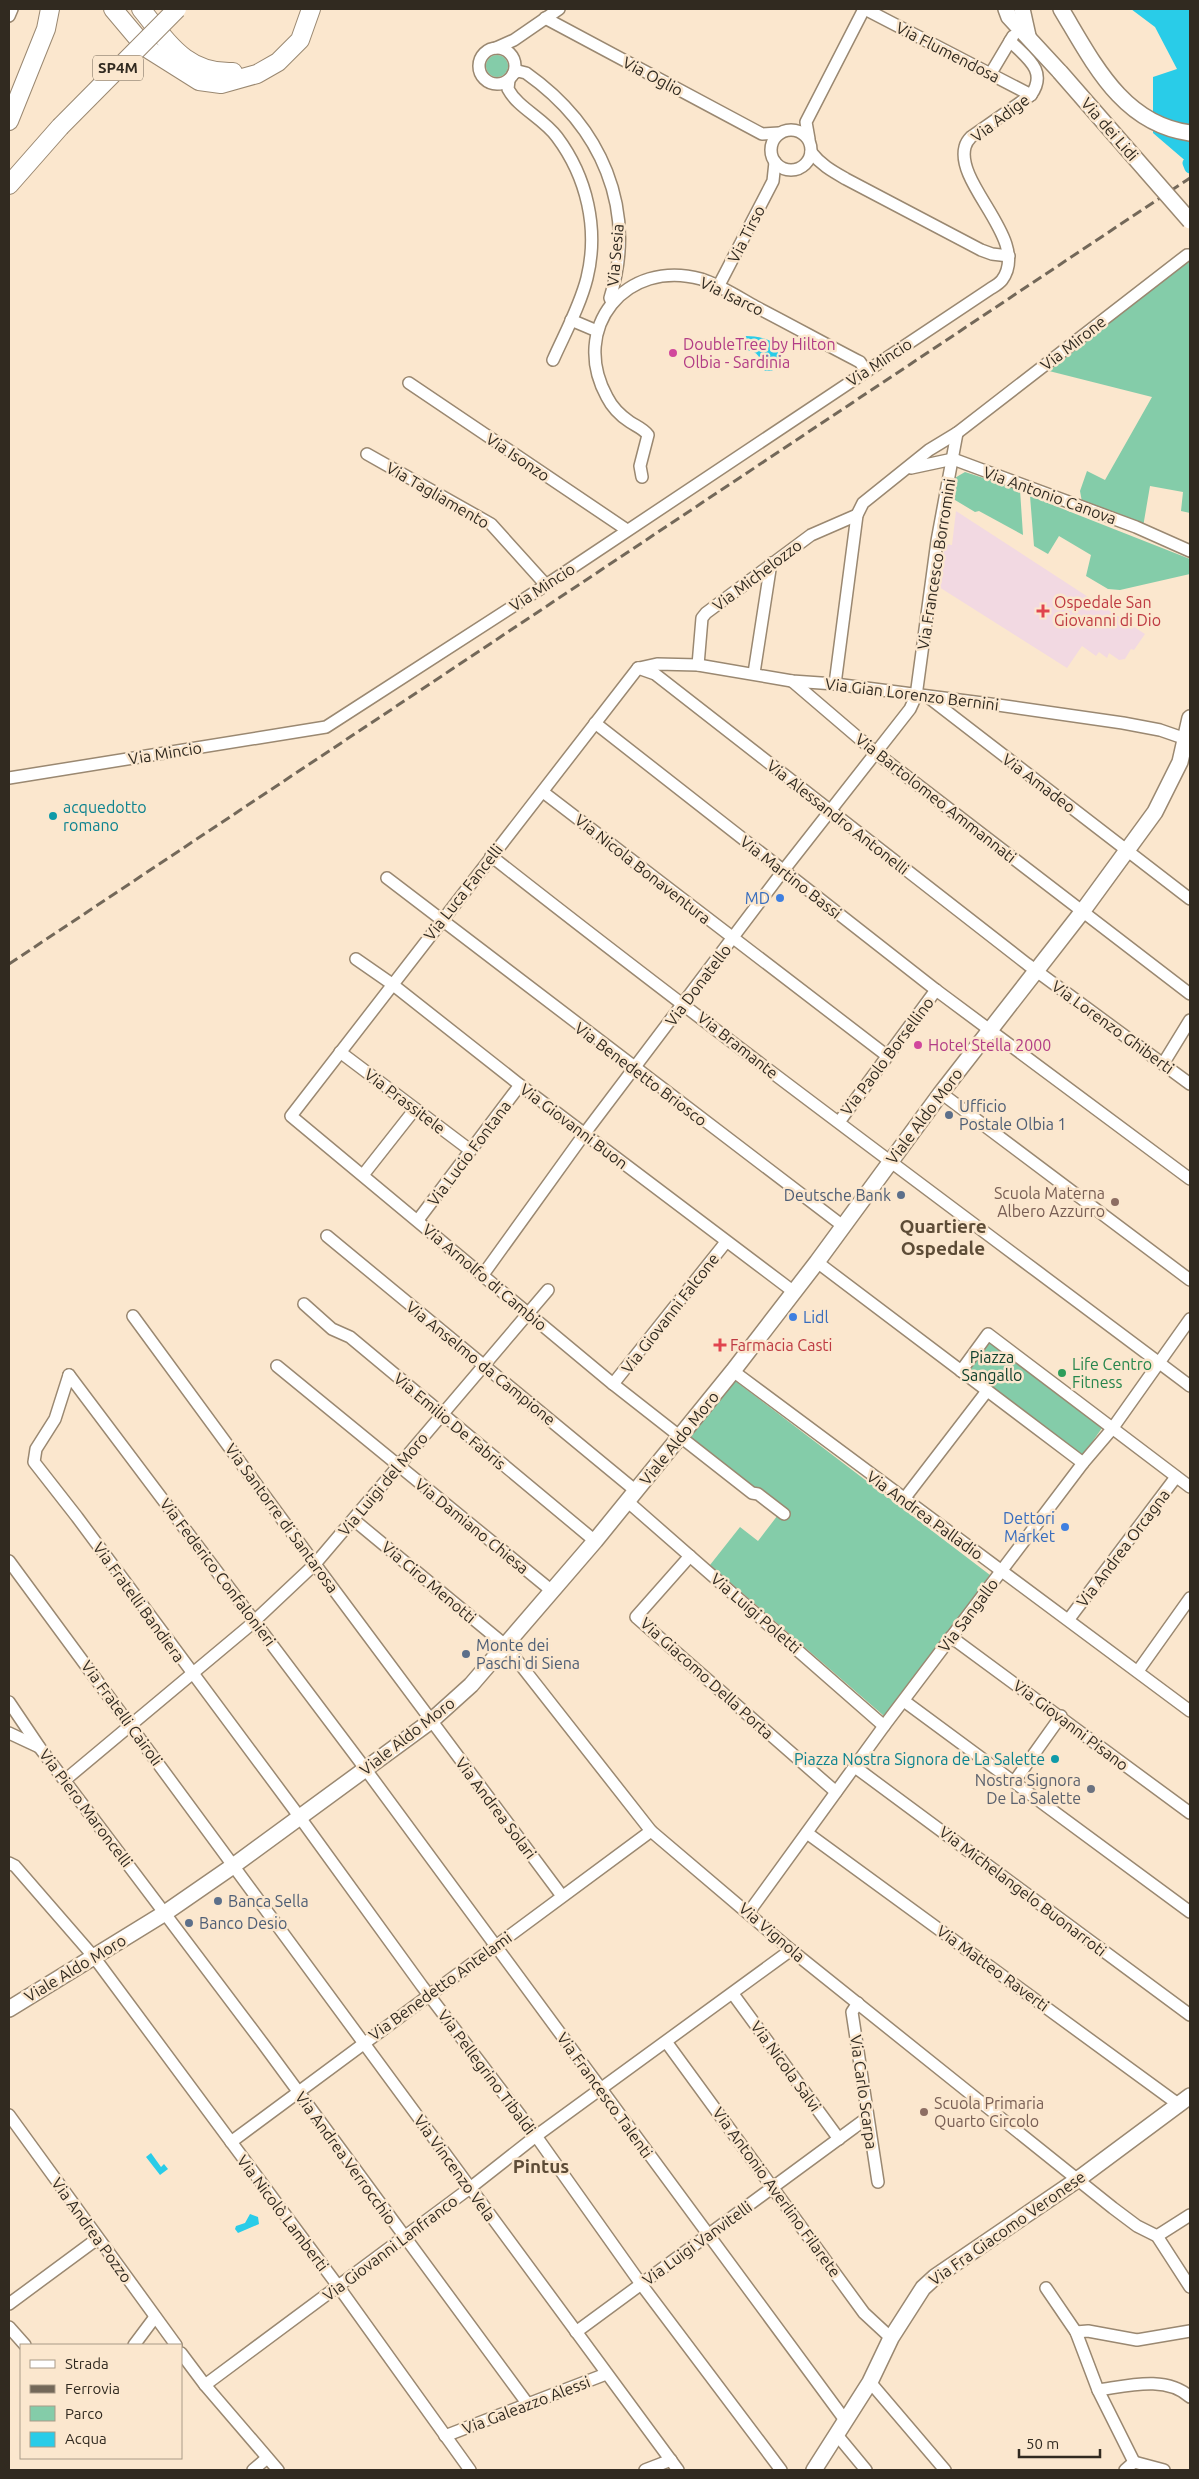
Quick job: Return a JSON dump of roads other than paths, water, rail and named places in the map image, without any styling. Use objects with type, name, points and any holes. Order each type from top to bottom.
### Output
[{"type":"main road","points":[[9,121],[34,62],[46,29],[50,9]]},
{"type":"main road","points":[[113,9],[145,47],[199,81],[221,84],[257,74],[278,62],[300,40],[311,9]]},
{"type":"main road","points":[[130,9],[167,62]]},
{"type":"main road","points":[[142,9],[173,48],[192,64],[217,72],[244,71],[274,56],[288,40],[298,23],[297,9]]},
{"type":"main road","name":"SP4M","points":[[9,185],[91,94],[177,9]]},
{"type":"main road","points":[[1022,9],[1028,38]]},
{"type":"main road","points":[[1060,9],[1118,95],[1152,123],[1172,130],[1190,133]]},
{"type":"main road","name":"Via dei Lidi","points":[[1010,15],[1028,38],[1190,221]]},
{"type":"main road","name":"Viale Aldo Moro","points":[[9,2009],[165,1913],[300,1817],[431,1720],[471,1685],[595,1541],[733,1371],[817,1262],[941,1092],[1082,912],[1155,812],[1185,765],[1186,738],[1190,718]]},
{"type":"main road","name":"Via Fra Giacomo Veronese","points":[[814,2470],[870,2382],[891,2338],[923,2288],[935,2277],[1077,2180],[1184,2100]]},
{"type":"street","points":[[9,16],[12,9]]},
{"type":"street","points":[[526,32],[517,48],[511,77],[498,85],[487,82],[478,67],[481,56],[490,49],[496,48],[526,32],[559,9]]},
{"type":"street","points":[[864,9],[806,122],[812,152],[828,170],[981,250],[992,254],[1009,256]]},
{"type":"street","name":"Via Flumendosa","points":[[864,9],[1031,95]]},
{"type":"street","points":[[991,73],[1013,36],[1010,15]]},
{"type":"street","name":"Via Oglio","points":[[545,18],[762,134]]},
{"type":"street","name":"Via Adige","points":[[1009,256],[1006,242],[972,177],[965,159],[965,146],[971,136],[1031,95],[1039,78],[1036,68],[1010,41]]},
{"type":"street","points":[[496,48],[507,51],[514,60]]},
{"type":"street","name":"Via Sesia","points":[[553,360],[582,296],[590,263],[592,231],[587,199],[573,162],[564,146],[545,123],[515,99],[508,89],[511,77],[518,71],[526,73],[568,108],[590,137],[603,160],[611,182],[619,218],[619,241],[614,286],[610,298],[612,303]]},
{"type":"street","points":[[762,134],[779,134],[792,129],[810,112]]},
{"type":"street","points":[[792,129],[804,134],[809,139]]},
{"type":"street","points":[[762,134],[771,146]]},
{"type":"street","points":[[779,134],[771,146],[771,153],[775,162],[786,170]]},
{"type":"street","points":[[773,180],[786,170],[800,168],[805,165],[812,152]]},
{"type":"street","points":[[773,180],[775,162]]},
{"type":"street","points":[[805,165],[828,170]]},
{"type":"street","name":"Via Tirso","points":[[718,287],[773,180]]},
{"type":"street","name":"Via Mirone","points":[[857,515],[863,503],[928,450],[956,433],[1190,255]]},
{"type":"street","name":"Via Mincio","points":[[9,778],[326,727],[546,585],[1002,280],[1009,256]]},
{"type":"street","name":"Via Isarco","points":[[642,477],[640,466],[648,435],[622,416],[607,397],[598,377],[596,363],[597,330],[602,316],[612,303],[636,285],[667,274],[692,277],[718,287],[860,362],[866,371]]},
{"type":"street","points":[[571,320],[597,330]]},
{"type":"street","name":"Via Isonzo","points":[[409,383],[627,530]]},
{"type":"street","name":"Via Francesco Borromini","points":[[922,697],[937,541],[953,459],[956,433]]},
{"type":"street","name":"Via Tagliamento","points":[[367,454],[491,524],[546,585]]},
{"type":"street","points":[[906,469],[953,459]]},
{"type":"street","name":"Via Antonio Canova","points":[[953,459],[1136,527],[1190,551]]},
{"type":"street","points":[[835,684],[857,515]]},
{"type":"street","name":"Via Michelozzo","points":[[698,665],[702,618],[706,612],[811,535],[857,515]]},
{"type":"street","points":[[754,673],[771,563]]},
{"type":"street","name":"Via Gian Lorenzo Bernini","points":[[638,668],[657,664],[698,665],[754,673],[792,681],[835,684],[1132,725],[1160,730],[1186,738]]},
{"type":"street","name":"Via Luca Fancelli","points":[[290,1116],[638,668]]},
{"type":"street","name":"Via Alessandro Antonelli","points":[[638,668],[655,674],[1035,970]]},
{"type":"street","name":"Via Bartolomeo Ammannati","points":[[792,681],[874,752],[1190,994]]},
{"type":"street","name":"Via Amadeo","points":[[922,697],[952,716],[1190,898]]},
{"type":"street","name":"Via Donatello","points":[[482,1276],[585,1133],[635,1070],[783,871],[831,812],[874,752],[922,697]]},
{"type":"street","points":[[952,716],[964,701]]},
{"type":"street","name":"Via Martino Bassi","points":[[595,723],[936,990],[1190,1179]]},
{"type":"street","name":"Via Nicola Bonaventura","points":[[542,792],[886,1055]]},
{"type":"street","name":"Via Bramante","points":[[491,856],[889,1161],[1190,1386]]},
{"type":"street","name":"Via Benedetto Briosco","points":[[387,878],[635,1070],[843,1226]]},
{"type":"street","name":"Via Giovanni Buon","points":[[356,959],[392,984],[520,1085],[794,1292]]},
{"type":"street","name":"Via Lorenzo Ghiberti","points":[[1035,970],[1190,1084]]},
{"type":"street","name":"Via Paolo Borsellino","points":[[839,1122],[886,1055],[936,990]]},
{"type":"street","points":[[1163,1064],[1190,1020]]},
{"type":"street","name":"Via Prassitele","points":[[340,1052],[470,1150]]},
{"type":"street","name":"Via Lucio Fontana","points":[[418,1220],[520,1085]]},
{"type":"street","points":[[941,1092],[1190,1280]]},
{"type":"street","points":[[363,1175],[415,1109]]},
{"type":"street","name":"Via Arnolfo di Cambio","points":[[290,1116],[418,1220],[482,1276],[613,1384],[752,1492],[758,1494],[784,1514]]},
{"type":"street","name":"Via Anselmo da Campione","points":[[327,1236],[484,1366],[632,1496]]},
{"type":"street","name":"Via Giovanni Falcone","points":[[613,1384],[726,1242]]},
{"type":"street","points":[[817,1262],[898,1321],[960,1371],[1083,1463]]},
{"type":"street","name":"Via Luigi del Moro","points":[[65,1780],[255,1621],[315,1564],[548,1290]]},
{"type":"street","name":"Via Emilio De Fabris","points":[[304,1304],[332,1329],[350,1337],[441,1415],[595,1541]]},
{"type":"street","name":"Via Santorre di Santarosa","points":[[133,1316],[431,1720]]},
{"type":"street","name":"Via Sangallo","points":[[749,1912],[884,1726],[1083,1463],[1112,1429],[1158,1362],[1190,1320]]},
{"type":"street","points":[[960,1371],[988,1334],[1190,1487]]},
{"type":"street","name":"Via Damiano Chiesa","points":[[277,1366],[552,1591]]},
{"type":"street","name":"Via Andrea Palladio","points":[[733,1371],[1001,1571],[1069,1619],[1190,1711]]},
{"type":"street","name":"Via Federico Confalonieri","points":[[69,1375],[365,1769]]},
{"type":"street","name":"Via Fratelli Bandiera","points":[[69,1375],[55,1419],[36,1450],[34,1462],[300,1817]]},
{"type":"street","points":[[904,1499],[987,1391]]},
{"type":"street","name":"Via Andrea Orcagna","points":[[1069,1619],[1176,1477]]},
{"type":"street","name":"Via Luigi Poletti","points":[[632,1496],[690,1556],[884,1726]]},
{"type":"street","name":"Via Ciro Menotti","points":[[354,1520],[504,1645]]},
{"type":"street","name":"Via Giacomo Della Porta","points":[[690,1556],[636,1617],[836,1792]]},
{"type":"street","name":"Via Fratelli Cairoli","points":[[9,1562],[131,1725],[232,1866]]},
{"type":"street","points":[[1138,1671],[1190,1598]]},
{"type":"street","name":"Via Giovanni Pisano","points":[[952,1637],[1190,1813]]},
{"type":"street","name":"Via Vignola","points":[[504,1645],[651,1830],[749,1912],[791,1950],[1077,2180],[1137,2226],[1156,2236]]},
{"type":"street","points":[[904,1701],[1190,1912]]},
{"type":"street","name":"Via Piero Maroncelli","points":[[10,1709],[165,1913]]},
{"type":"street","points":[[1014,1782],[1061,1716]]},
{"type":"street","name":"Via Andrea Solari","points":[[431,1720],[562,1896]]},
{"type":"street","points":[[9,1733],[40,1748]]},
{"type":"street","name":"Via Michelangelo Buonarroti","points":[[855,1767],[1190,2015]]},
{"type":"street","name":"Via Francesco Talenti","points":[[365,1769],[845,2420]]},
{"type":"street","name":"Via Pellegrino Tibaldi","points":[[300,1817],[428,1995],[536,2136],[641,2284],[781,2470]]},
{"type":"street","name":"Via Benedetto Antelami","points":[[231,2142],[298,2090],[651,1830]]},
{"type":"street","name":"Via Matteo Raverti","points":[[807,1833],[1184,2100]]},
{"type":"street","name":"Via Nicolò Lamberti","points":[[9,1863],[15,1866],[94,1957],[338,2286],[470,2470]]},
{"type":"street","name":"Via Vincenzo Vela","points":[[232,1866],[678,2470]]},
{"type":"street","name":"Via Andrea Verrocchio","points":[[165,1913],[298,2090],[527,2403]]},
{"type":"street","name":"Via Giovanni Lanfranco","points":[[205,2385],[470,2188],[536,2136],[791,1950]]},
{"type":"street","name":"Via Nicola Salvi","points":[[733,1994],[839,2139]]},
{"type":"street","name":"Via Carlo Scarpa","points":[[858,2003],[852,2012],[878,2182]]},
{"type":"street","name":"Via Antonio Averlino Filarete","points":[[667,2042],[864,2313],[891,2338]]},
{"type":"street","name":"Via Andrea Pozzo","points":[[9,2115],[97,2239],[175,2344]]},
{"type":"street","name":"Via Luigi Vanvitelli","points":[[576,2332],[867,2118]]},
{"type":"street","points":[[1190,2215],[1156,2236],[1190,2287]]},
{"type":"street","points":[[9,2304],[97,2239]]},
{"type":"street","points":[[1046,2288],[1076,2332],[1130,2466],[1164,2470]]},
{"type":"street","points":[[135,2344],[155,2317]]},
{"type":"street","points":[[9,2327],[24,2344]]},
{"type":"street","points":[[1076,2332],[1088,2331],[1137,2340],[1190,2331]]},
{"type":"street","points":[[182,2354],[205,2385],[278,2470]]},
{"type":"street","name":"Via Galeazzo Alessi","points":[[445,2436],[606,2374]]},
{"type":"street","points":[[870,2382],[944,2470]]},
{"type":"street","points":[[1098,2390],[1145,2384],[1170,2386],[1190,2397]]},
{"type":"street","points":[[837,2434],[866,2470]]},
{"type":"street","points":[[253,2470],[267,2458]]},
{"type":"street","points":[[645,2470],[671,2460]]},
{"type":"water","points":[[1131,9],[1190,9],[1190,161],[1188,163],[1153,133],[1153,77],[1177,69],[1155,27]]},
{"type":"water","points":[[746,336],[768,340],[781,349],[783,353],[779,359],[772,361],[774,368],[772,371],[765,371],[754,352],[743,350],[739,347],[739,341]]},
{"type":"water","points":[[151,2153],[161,2167],[164,2164],[168,2169],[160,2175],[146,2157]]},
{"type":"water","points":[[250,2214],[258,2217],[259,2224],[238,2233],[235,2229],[236,2226],[245,2223]]},
{"type":"waterway","points":[[1188,163],[1190,168]]},
{"type":"railway","points":[[9,964],[1190,178]]},
{"type":"place","name":"DoubleTree by Hilton Olbia - Sardinia","points":[[673,353]]},
{"type":"place","name":"Ospedale San Giovanni di Dio","points":[[1043,611]]},
{"type":"place","name":"acquedotto romano","points":[[53,816]]},
{"type":"place","name":"MD","points":[[780,898]]},
{"type":"place","name":"Hotel Stella 2000","points":[[918,1045]]},
{"type":"place","name":"Ufficio Postale Olbia 1","points":[[949,1115]]},
{"type":"place","name":"Deutsche Bank","points":[[901,1195]]},
{"type":"place","name":"Scuola Materna Albero Azzurro","points":[[1115,1202]]},
{"type":"place","name":"Lidl","points":[[793,1317]]},
{"type":"place","name":"Farmacia Casti","points":[[720,1345]]},
{"type":"place","name":"Life Centro Fitness","points":[[1062,1373]]},
{"type":"place","name":"Dettori Market","points":[[1065,1527]]},
{"type":"place","name":"Monte dei Paschi di Siena","points":[[466,1654]]},
{"type":"place","name":"Piazza Nostra Signora de La Salette","points":[[1055,1759]]},
{"type":"place","name":"Nostra Signora De La Salette","points":[[1091,1789]]},
{"type":"place","name":"Banca Sella","points":[[218,1901]]},
{"type":"place","name":"Banco Desio","points":[[189,1923]]},
{"type":"place","name":"Scuola Primaria Quarto Circolo","points":[[924,2112]]},
{"type":"district","name":"Quartiere Ospedale","points":[[943,1237]]},
{"type":"district","name":"Pintus","points":[[541,2166]]},
{"type":"park label","name":"Piazza Sangallo","points":[[992,1366]]}]
